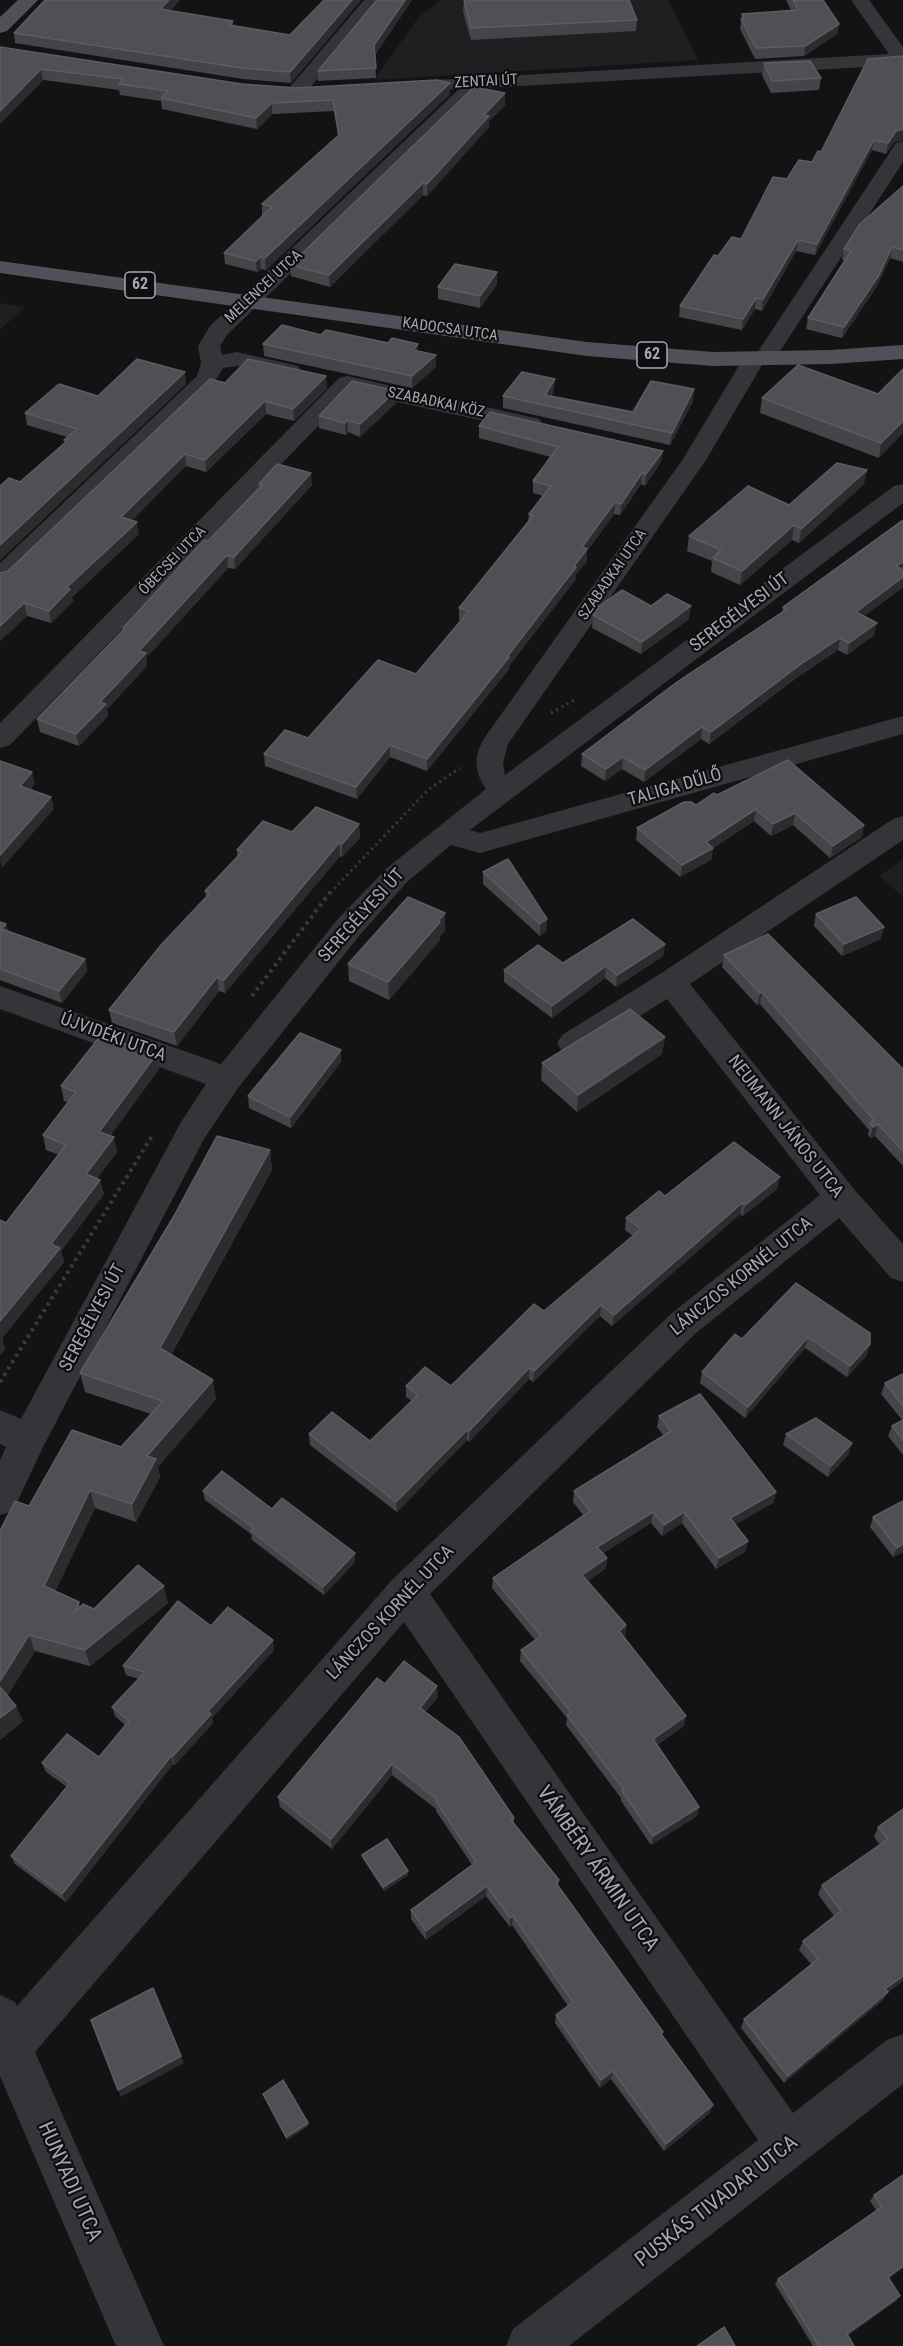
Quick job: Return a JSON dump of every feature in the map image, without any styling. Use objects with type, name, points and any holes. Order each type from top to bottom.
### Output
[{"type":"main road","points":[[0,27],[29,0]]},
{"type":"main road","name":"KADOCSA UTCA","points":[[0,267],[252,300],[551,345],[704,358],[831,357],[903,352]]},
{"type":"street","points":[[321,90],[288,90],[374,0]]},
{"type":"street","points":[[860,0],[902,59]]},
{"type":"street","name":"ZENTAI ÚT","points":[[393,87],[902,59]]},
{"type":"street","name":"MELENCEI UTCA","points":[[0,577],[201,386],[212,373],[213,363],[209,346],[218,330],[252,300],[476,83]]},
{"type":"street","name":"SZABADKAI UTCA","points":[[502,791],[494,781],[488,762],[495,743],[685,458],[759,359],[903,147]]},
{"type":"street","name":"SZABADKAI KÖZ","points":[[213,363],[237,359],[551,429]]},
{"type":"street","name":"ÓBECSEI UTCA","points":[[0,739],[328,379]]},
{"type":"street","name":"SEREGÉLYESI ÚT","points":[[0,1499],[14,1433],[192,1131],[227,1079],[348,928],[397,875],[448,832],[903,491]]},
{"type":"street","name":"TALIGA DŰLŐ","points":[[448,832],[468,841],[480,843],[903,725]]},
{"type":"street","points":[[573,1043],[671,982],[903,826]]},
{"type":"street","name":"NEUMANN JÁNOS UTCA","points":[[671,982],[841,1197],[903,1268]]},
{"type":"street","name":"ÚJVIDÉKI UTCA","points":[[0,997],[227,1079]]},
{"type":"street","name":"LÁNCZOS KORNÉL UTCA","points":[[5,2032],[406,1592],[684,1323],[841,1197]]},
{"type":"street","name":"VÁMBÉRY ÁRMIN UTCA","points":[[406,1592],[789,2146]]},
{"type":"street","name":"HUNYADI UTCA","points":[[5,2032],[140,2346]]},
{"type":"street","name":"PUSKÁS TIVADAR UTCA","points":[[530,2346],[903,2056]]},
{"type":"shaded area","points":[[440,0],[668,0],[698,60],[374,80],[418,18]]},
{"type":"shaded area","points":[[0,303],[25,307],[0,330]]},
{"type":"shaded area","points":[[903,859],[903,897],[880,876]]},
{"type":"building","points":[[45,0],[169,0],[160,9],[233,21],[229,25],[290,35],[324,0],[352,0],[290,72],[242,68],[14,33]]},
{"type":"building","points":[[377,0],[405,0],[374,45],[376,68],[318,71]]},
{"type":"building","points":[[464,0],[629,0],[637,20],[471,28]]},
{"type":"building","points":[[793,0],[823,0],[839,24],[805,46],[756,48],[741,19],[744,19],[742,14],[798,10]]},
{"type":"building","points":[[0,47],[242,84],[296,88],[437,80],[450,83],[265,258],[260,257],[256,261],[224,253],[272,207],[262,204],[339,135],[333,100],[272,103],[256,118],[161,98],[168,91],[119,84],[123,79],[41,69],[0,111]]},
{"type":"building","points":[[903,56],[903,129],[896,131],[888,143],[874,140],[817,244],[798,240],[763,299],[756,298],[743,319],[680,306],[714,255],[718,256],[732,237],[741,239],[773,177],[787,179],[799,160],[812,162],[818,151],[821,152],[868,59]]},
{"type":"building","points":[[810,61],[821,78],[772,81],[764,63]]},
{"type":"building","points":[[474,87],[505,93],[484,115],[489,116],[427,184],[423,183],[329,275],[290,265]]},
{"type":"building","points":[[903,186],[903,250],[892,247],[879,275],[844,327],[808,318],[851,251],[844,249],[860,224]]},
{"type":"building","points":[[455,264],[497,272],[480,296],[438,287]]},
{"type":"building","points":[[282,325],[321,335],[326,330],[388,343],[392,338],[418,344],[413,350],[436,355],[412,376],[263,344]]},
{"type":"building","points":[[137,359],[185,372],[0,545],[0,486],[9,478],[20,482],[67,441],[64,440],[77,429],[25,413],[59,384],[98,396]]},
{"type":"building","points":[[248,359],[326,376],[293,409],[265,401],[205,460],[185,454],[121,517],[137,522],[66,588],[70,589],[49,611],[24,603],[0,626],[0,573],[8,571],[210,379],[225,383]]},
{"type":"building","points":[[798,365],[878,394],[903,369],[903,421],[881,443],[762,398]]},
{"type":"building","points":[[522,372],[555,379],[545,395],[633,412],[651,381],[694,389],[672,433],[503,396]]},
{"type":"building","points":[[352,381],[396,391],[360,424],[347,420],[345,423],[319,416]]},
{"type":"building","points":[[490,412],[663,451],[646,474],[642,473],[621,504],[615,502],[582,547],[587,549],[574,566],[576,567],[507,657],[509,657],[427,759],[390,745],[356,787],[264,754],[285,730],[308,738],[378,660],[416,674],[469,611],[459,608],[533,516],[529,514],[551,486],[533,481],[558,447],[479,426]]},
{"type":"building","points":[[837,463],[867,470],[801,529],[794,525],[742,571],[713,558],[721,550],[689,536],[748,486],[789,505]]},
{"type":"building","points":[[277,464],[311,473],[234,557],[227,555],[139,651],[146,653],[100,702],[106,704],[76,734],[37,719],[125,628],[123,628],[204,540],[208,541],[262,485],[259,484]]},
{"type":"building","points":[[903,520],[903,562],[896,566],[903,570],[903,577],[856,612],[877,623],[849,643],[840,638],[801,664],[711,732],[702,727],[645,770],[623,757],[606,769],[582,754],[677,682],[787,609],[783,607]]},
{"type":"building","points":[[622,590],[651,606],[667,594],[691,606],[642,642],[593,615],[599,606]]},
{"type":"building","points":[[788,760],[864,825],[833,846],[795,813],[773,824],[756,809],[706,842],[713,848],[682,865],[637,828],[684,802],[696,805],[714,793],[717,795]]},
{"type":"building","points":[[0,761],[32,772],[20,786],[51,797],[0,855]]},
{"type":"building","points":[[316,807],[359,824],[342,844],[339,843],[224,980],[217,977],[174,1032],[109,1010],[161,945],[210,893],[205,891],[242,852],[237,850],[263,821],[292,832]]},
{"type":"building","points":[[508,859],[547,919],[540,924],[483,872]]},
{"type":"building","points":[[408,897],[445,913],[438,921],[440,922],[388,982],[348,964]]},
{"type":"building","points":[[856,897],[884,927],[844,944],[816,914]]},
{"type":"building","points":[[633,919],[665,944],[617,975],[606,966],[552,1006],[504,970],[538,945],[563,963]]},
{"type":"building","points":[[0,922],[6,924],[2,929],[85,959],[59,991],[0,969]]},
{"type":"building","points":[[768,934],[903,1069],[903,1151],[878,1124],[873,1127],[870,1123],[874,1120],[762,992],[760,993],[724,955]]},
{"type":"building","points":[[630,1009],[665,1037],[578,1095],[542,1063]]},
{"type":"building","points":[[300,1033],[341,1050],[290,1117],[248,1096]]},
{"type":"building","points":[[101,1035],[156,1055],[99,1132],[114,1137],[86,1174],[100,1180],[51,1244],[60,1248],[0,1321],[0,1220],[6,1223],[66,1145],[43,1135],[76,1092],[61,1086]]},
{"type":"building","points":[[217,1136],[270,1150],[160,1348],[213,1380],[147,1456],[156,1459],[132,1504],[90,1490],[44,1586],[79,1602],[75,1612],[83,1604],[94,1609],[138,1565],[164,1586],[85,1650],[29,1635],[0,1681],[0,1531],[15,1501],[29,1506],[72,1430],[121,1447],[163,1401],[80,1373],[174,1216]]},
{"type":"building","points":[[734,1142],[780,1177],[745,1205],[742,1203],[614,1315],[601,1305],[534,1371],[529,1368],[396,1502],[309,1434],[332,1412],[370,1441],[418,1395],[406,1386],[425,1367],[451,1386],[534,1304],[544,1311],[641,1229],[626,1218],[659,1191],[665,1196]]},
{"type":"building","points":[[796,1283],[870,1333],[870,1344],[850,1366],[808,1337],[748,1407],[702,1372],[735,1334],[742,1339]]},
{"type":"building","points":[[903,1374],[903,1406],[885,1383]]},
{"type":"building","points":[[700,1394],[776,1492],[730,1518],[748,1541],[719,1558],[684,1512],[664,1525],[653,1512],[597,1547],[607,1558],[582,1575],[626,1625],[619,1631],[686,1716],[653,1739],[699,1807],[653,1836],[622,1791],[624,1790],[567,1715],[571,1712],[521,1650],[541,1636],[493,1578],[590,1511],[574,1491],[671,1431],[659,1416]]},
{"type":"building","points":[[816,1418],[852,1443],[831,1466],[786,1434]]},
{"type":"building","points":[[903,1420],[903,1440],[892,1426]]},
{"type":"building","points":[[222,1471],[272,1509],[282,1498],[355,1553],[323,1587],[251,1531],[254,1528],[203,1491]]},
{"type":"building","points":[[903,1501],[903,1544],[897,1548],[873,1517]]},
{"type":"building","points":[[178,1601],[211,1626],[228,1607],[273,1640],[208,1711],[211,1714],[171,1756],[62,1894],[11,1856],[70,1783],[42,1763],[67,1734],[99,1757],[129,1721],[112,1707],[145,1672],[123,1666]]},
{"type":"building","points":[[404,1661],[437,1686],[420,1708],[459,1737],[514,1818],[511,1820],[559,1880],[556,1883],[713,2105],[666,2144],[613,2071],[601,2080],[556,2015],[573,2002],[513,1916],[510,1918],[487,1886],[426,1931],[411,1910],[476,1862],[436,1801],[438,1800],[392,1764],[331,1839],[278,1797],[377,1678],[385,1684]]},
{"type":"building","points":[[0,1687],[16,1706],[0,1718]]},
{"type":"building","points":[[903,1809],[903,1976],[885,1989],[888,1992],[788,2076],[744,2019],[818,1959],[803,1941],[841,1911],[822,1885],[888,1839],[878,1827]]},
{"type":"building","points":[[387,1839],[408,1871],[383,1887],[362,1855]]},
{"type":"building","points":[[153,1988],[181,2056],[118,2090],[91,2020]]},
{"type":"building","points":[[283,2080],[308,2123],[286,2137],[263,2094]]},
{"type":"building","points":[[903,2175],[903,2266],[888,2277],[900,2296],[847,2334],[854,2346],[819,2346],[778,2279],[882,2207],[874,2195]]},
{"type":"building","points":[[724,2327],[735,2346],[697,2346]]}]
